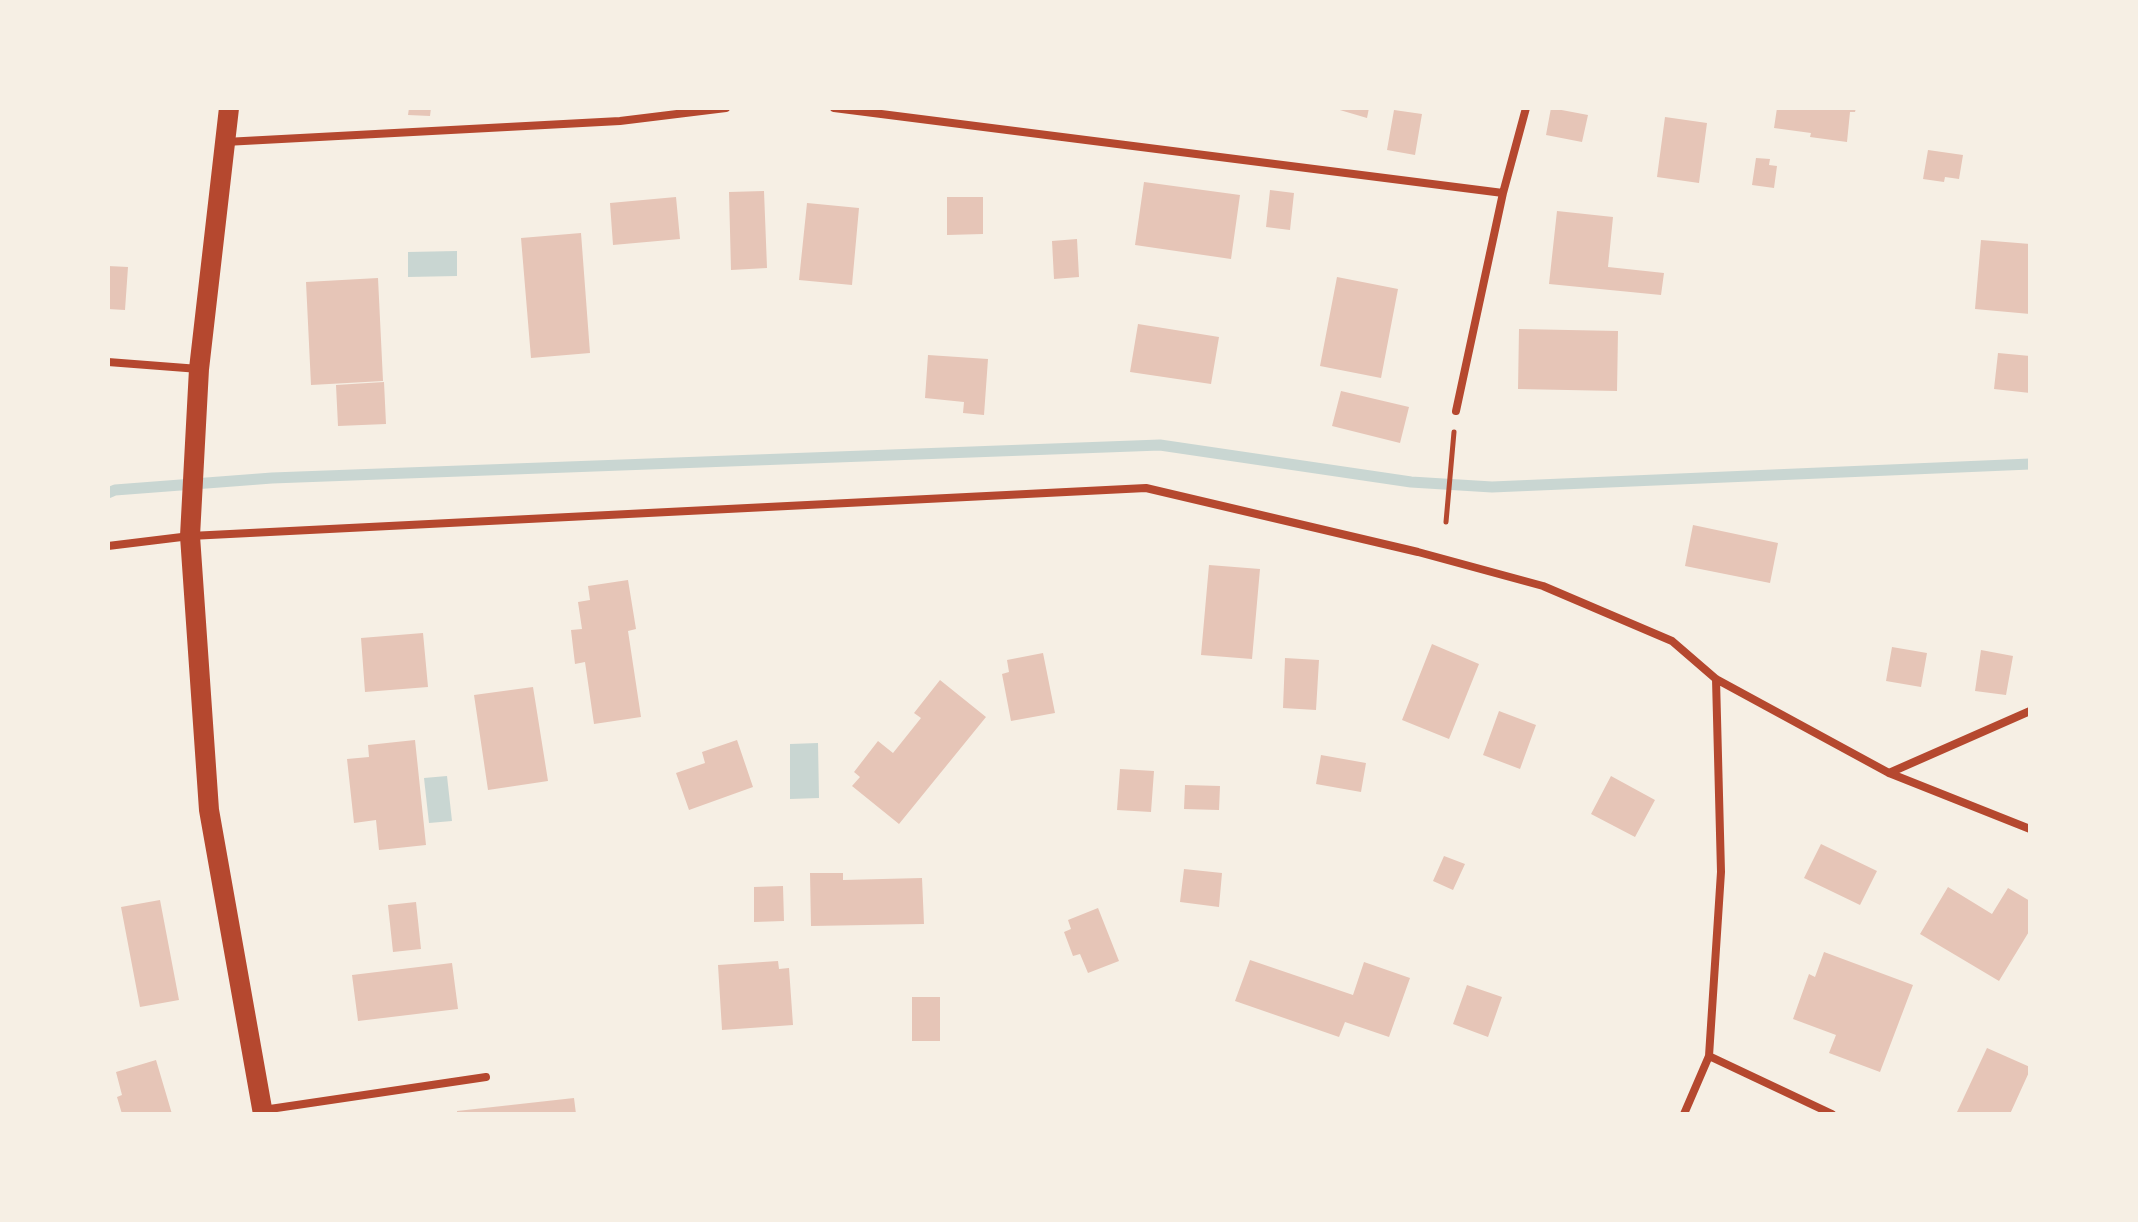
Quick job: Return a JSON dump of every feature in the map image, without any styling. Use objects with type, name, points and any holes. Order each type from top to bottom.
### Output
[{"type":"main road","points":[[229,108],[199,369],[190,536],[209,810],[263,1112]]},
{"type":"street","points":[[225,142],[620,121],[726,108]]},
{"type":"street","points":[[834,108],[1503,193]]},
{"type":"street","points":[[1456,411],[1503,193],[1526,108]]},
{"type":"street","points":[[108,362],[199,369]]},
{"type":"street","points":[[108,546],[190,536],[1146,488],[1418,552],[1543,586],[1672,641],[1716,679],[1889,773],[2030,829]]},
{"type":"street","points":[[1684,1114],[1709,1056],[1721,872],[1716,679]]},
{"type":"street","points":[[1889,773],[2030,711]]},
{"type":"street","points":[[1709,1056],[1832,1114]]},
{"type":"street","points":[[263,1112],[486,1077]]},
{"type":"path","points":[[1446,522],[1452,457]]},
{"type":"shaded area","points":[[457,251],[457,276],[408,277],[408,252]]},
{"type":"shaded area","points":[[818,743],[819,798],[790,799],[790,744]]},
{"type":"shaded area","points":[[447,776],[452,821],[429,823],[424,778]]},
{"type":"building","points":[[409,108],[431,108],[430,116],[408,115]]},
{"type":"building","points":[[1333,108],[1369,108],[1367,118]]},
{"type":"building","points":[[1551,108],[1588,115],[1582,142],[1546,135]]},
{"type":"building","points":[[1777,108],[1856,108],[1855,112],[1850,112],[1847,142],[1774,128]]},
{"type":"building","points":[[1394,110],[1422,114],[1415,155],[1387,150]]},
{"type":"building","points":[[1665,117],[1707,123],[1699,183],[1657,177]]},
{"type":"building","points":[[1928,150],[1963,155],[1959,179],[1945,177],[1944,182],[1923,179]]},
{"type":"building","points":[[1756,158],[1770,159],[1769,165],[1777,166],[1774,188],[1752,185]]},
{"type":"building","points":[[1144,182],[1240,195],[1231,259],[1135,245]]},
{"type":"building","points":[[1270,190],[1294,193],[1290,230],[1266,227]]},
{"type":"building","points":[[764,191],[767,268],[731,270],[729,192]]},
{"type":"building","points":[[676,197],[680,239],[613,245],[610,203]]},
{"type":"building","points":[[947,197],[983,197],[983,234],[947,235]]},
{"type":"building","points":[[807,203],[859,208],[852,285],[799,280]]},
{"type":"building","points":[[1557,211],[1613,217],[1608,267],[1664,273],[1661,295],[1549,284]]},
{"type":"building","points":[[581,233],[590,353],[531,358],[521,238]]},
{"type":"building","points":[[1077,239],[1079,277],[1054,279],[1052,241]]},
{"type":"building","points":[[1981,240],[2030,244],[2030,314],[1975,309]]},
{"type":"building","points":[[108,266],[128,267],[125,310],[108,309]]},
{"type":"building","points":[[1337,277],[1398,289],[1381,378],[1320,366]]},
{"type":"building","points":[[378,278],[383,381],[311,385],[306,282]]},
{"type":"building","points":[[1138,324],[1219,337],[1211,384],[1130,372]]},
{"type":"building","points":[[1519,329],[1618,331],[1617,391],[1518,389]]},
{"type":"building","points":[[1998,353],[2030,356],[2030,393],[1994,389]]},
{"type":"building","points":[[928,355],[988,359],[984,415],[963,413],[964,402],[925,398]]},
{"type":"building","points":[[384,382],[386,424],[338,426],[336,385]]},
{"type":"building","points":[[1341,391],[1409,407],[1400,443],[1332,426]]},
{"type":"building","points":[[1693,525],[1778,543],[1770,583],[1685,566]]},
{"type":"building","points":[[1209,565],[1260,569],[1252,659],[1201,655]]},
{"type":"building","points":[[628,580],[636,629],[628,631],[641,717],[594,724],[585,662],[575,664],[571,630],[582,629],[578,602],[590,600],[588,586]]},
{"type":"building","points":[[423,633],[428,687],[365,692],[361,638]]},
{"type":"building","points":[[1432,644],[1479,664],[1449,739],[1402,720]]},
{"type":"building","points":[[1892,647],[1927,653],[1921,687],[1886,681]]},
{"type":"building","points":[[1981,650],[2013,656],[2006,695],[1975,691]]},
{"type":"building","points":[[1043,653],[1055,713],[1011,721],[1002,674],[1009,672],[1007,660]]},
{"type":"building","points":[[1285,658],[1319,660],[1316,710],[1283,708]]},
{"type":"building","points":[[940,680],[986,717],[899,824],[852,786],[860,777],[854,772],[878,741],[893,753],[921,718],[914,713]]},
{"type":"building","points":[[533,687],[548,781],[488,790],[474,695]]},
{"type":"building","points":[[1499,711],[1536,725],[1520,769],[1483,755]]},
{"type":"building","points":[[415,740],[426,845],[379,850],[376,820],[354,823],[347,759],[369,757],[368,745]]},
{"type":"building","points":[[737,740],[753,787],[689,810],[676,773],[705,763],[702,752]]},
{"type":"building","points":[[1321,755],[1366,763],[1361,792],[1316,784]]},
{"type":"building","points":[[1120,769],[1154,771],[1151,812],[1117,810]]},
{"type":"building","points":[[1611,776],[1655,800],[1635,837],[1591,814]]},
{"type":"building","points":[[1185,785],[1220,786],[1219,810],[1184,809]]},
{"type":"building","points":[[1821,844],[1877,871],[1860,905],[1804,878]]},
{"type":"building","points":[[1444,856],[1465,864],[1453,890],[1433,881]]},
{"type":"building","points":[[1184,869],[1222,873],[1219,907],[1180,902]]},
{"type":"building","points":[[810,873],[843,873],[843,880],[922,878],[924,924],[811,926]]},
{"type":"building","points":[[783,886],[784,921],[754,922],[754,887]]},
{"type":"building","points":[[1948,887],[1992,914],[2008,888],[2030,901],[2030,930],[1999,981],[1920,934]]},
{"type":"building","points":[[160,900],[179,1000],[140,1007],[121,907]]},
{"type":"building","points":[[416,902],[421,949],[393,952],[388,905]]},
{"type":"building","points":[[1098,908],[1119,961],[1088,973],[1080,954],[1073,956],[1064,932],[1071,929],[1068,920]]},
{"type":"building","points":[[1824,952],[1913,985],[1880,1072],[1829,1053],[1836,1035],[1793,1019],[1809,974],[1815,977]]},
{"type":"building","points":[[1250,960],[1353,995],[1364,962],[1410,978],[1389,1037],[1345,1022],[1339,1037],[1235,1001]]},
{"type":"building","points":[[778,961],[779,969],[789,968],[793,1025],[722,1030],[718,965]]},
{"type":"building","points":[[452,963],[458,1009],[358,1021],[352,975]]},
{"type":"building","points":[[1467,985],[1502,997],[1488,1037],[1453,1024]]},
{"type":"building","points":[[912,997],[940,997],[940,1041],[912,1041]]},
{"type":"building","points":[[1987,1048],[2030,1067],[2030,1070],[2010,1114],[1961,1114],[1957,1112]]},
{"type":"building","points":[[156,1060],[172,1114],[122,1114],[117,1097],[122,1095],[116,1072]]},
{"type":"building","points":[[574,1098],[576,1114],[457,1114],[457,1111]]},
{"type":"waterway","points":[[108,493],[272,478],[1160,445],[1411,482],[1492,487],[2030,464]]}]
